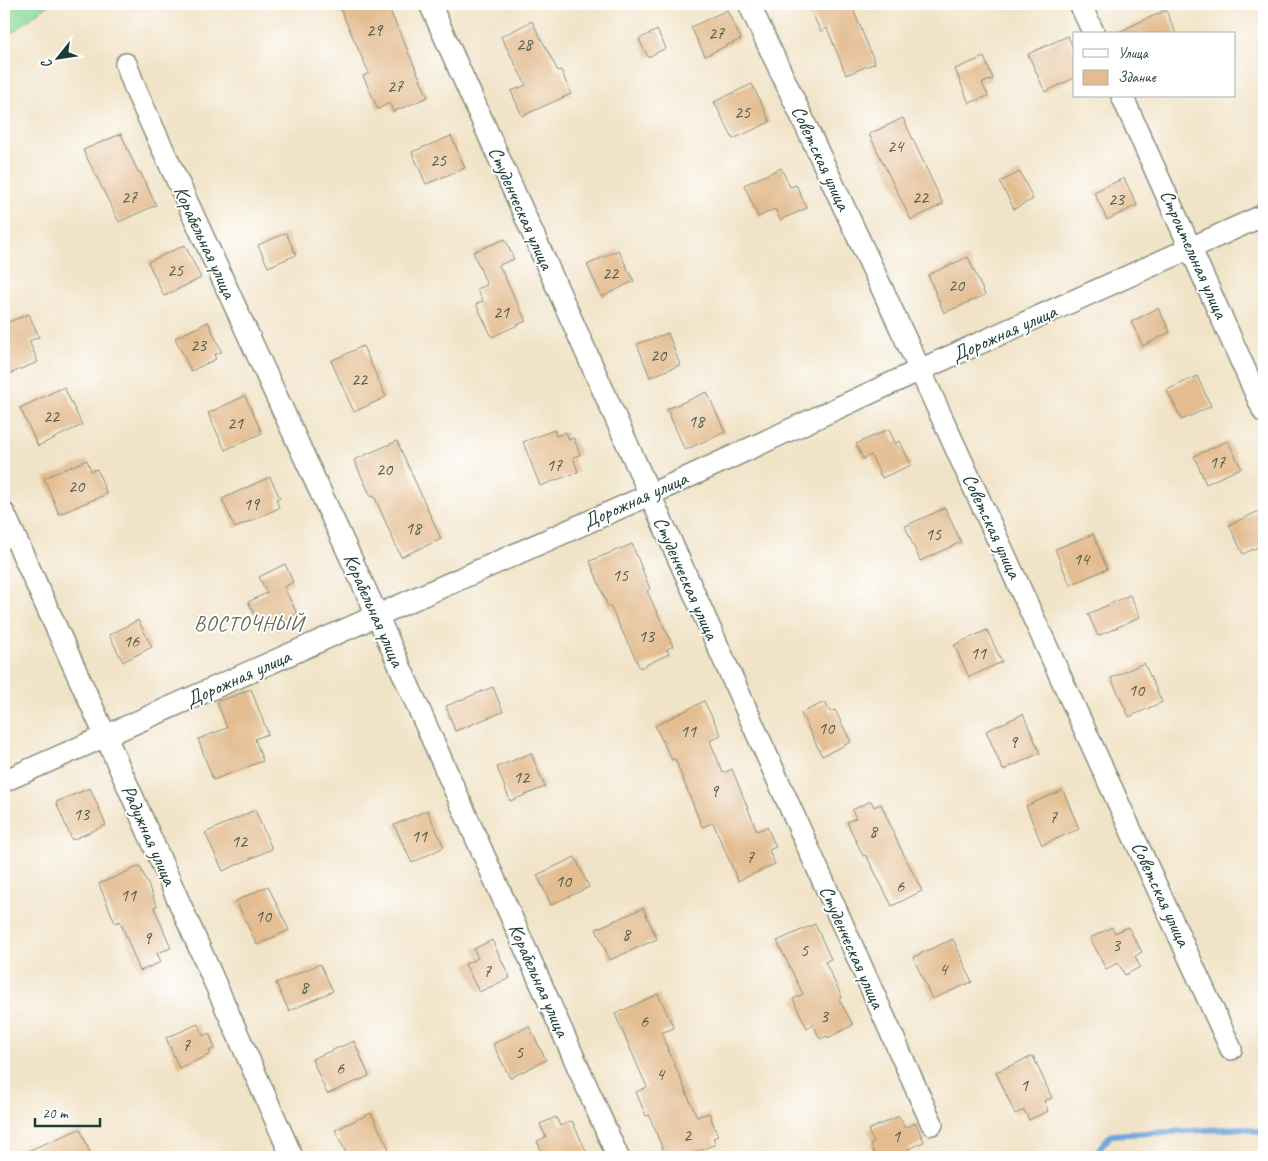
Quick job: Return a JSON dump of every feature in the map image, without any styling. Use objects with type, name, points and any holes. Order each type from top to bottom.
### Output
[{"type":"street","name":"Студенческая улица","points":[[430,4],[932,1124]]},
{"type":"street","name":"Советская улица","points":[[749,4],[920,370],[1231,1049]]},
{"type":"street","points":[[1080,4],[1093,32]]},
{"type":"street","name":"Корабельная улица","points":[[126,64],[137,93],[377,615],[618,1157]]},
{"type":"street","name":"Строительная улица","points":[[1123,98],[1192,248],[1264,412]]},
{"type":"street","name":"Дорожная улица","points":[[4,781],[649,495],[1264,215]]},
{"type":"street","name":"Радужная улица","points":[[4,514],[106,737],[292,1157]]},
{"type":"green space","points":[[4,4],[49,4],[4,39]]},
{"type":"building","points":[[338,4],[387,4],[428,97],[393,112],[390,103],[378,109],[363,76],[369,73]]},
{"type":"building","points":[[808,4],[851,4],[875,63],[846,75],[827,28],[821,32]]},
{"type":"building","points":[[727,10],[741,39],[705,56],[691,27]]},
{"type":"building","points":[[1166,10],[1175,32],[1118,32]]},
{"type":"building","points":[[532,21],[558,71],[561,70],[571,94],[522,116],[511,91],[526,85],[501,37]]},
{"type":"building","points":[[657,30],[666,48],[648,57],[639,39]]},
{"type":"building","points":[[1068,36],[1073,48],[1073,78],[1045,92],[1028,54]]},
{"type":"building","points":[[984,57],[993,79],[982,83],[988,96],[969,103],[955,69]]},
{"type":"building","points":[[752,84],[770,122],[733,139],[714,102]]},
{"type":"building","points":[[903,118],[943,204],[911,220],[869,134]]},
{"type":"building","points":[[121,134],[138,172],[140,172],[156,205],[119,222],[83,150]]},
{"type":"building","points":[[451,136],[465,168],[426,184],[412,152]]},
{"type":"building","points":[[781,168],[790,187],[796,185],[807,208],[780,220],[775,209],[758,217],[744,185]]},
{"type":"building","points":[[1020,172],[1033,199],[1014,209],[1000,182]]},
{"type":"building","points":[[1124,178],[1137,205],[1107,220],[1094,192]]},
{"type":"building","points":[[286,233],[296,255],[268,267],[258,245]]},
{"type":"building","points":[[505,239],[514,259],[499,265],[526,321],[492,337],[476,304],[483,301],[477,289],[487,285],[473,252]]},
{"type":"building","points":[[185,245],[201,278],[164,296],[148,262]]},
{"type":"building","points":[[618,250],[634,281],[602,297],[587,265]]},
{"type":"building","points":[[968,257],[985,295],[944,313],[928,275]]},
{"type":"building","points":[[1158,308],[1170,332],[1143,346],[1131,322]]},
{"type":"building","points":[[29,314],[39,337],[29,341],[38,362],[4,376],[4,324]]},
{"type":"building","points":[[208,322],[222,352],[214,355],[216,359],[191,371],[175,338]]},
{"type":"building","points":[[668,333],[680,365],[650,377],[637,344]]},
{"type":"building","points":[[363,346],[386,397],[354,412],[331,361]]},
{"type":"building","points":[[1197,376],[1211,406],[1182,420],[1167,390]]},
{"type":"building","points":[[64,387],[82,425],[38,446],[20,408]]},
{"type":"building","points":[[707,392],[725,432],[685,450],[667,409]]},
{"type":"building","points":[[245,396],[262,433],[225,450],[208,413]]},
{"type":"building","points":[[889,429],[895,443],[900,441],[911,465],[882,478],[871,455],[863,459],[856,444]]},
{"type":"building","points":[[554,430],[556,436],[566,432],[569,440],[574,438],[580,455],[573,457],[578,472],[540,486],[523,442]]},
{"type":"building","points":[[397,441],[441,539],[401,557],[374,496],[371,497],[354,460]]},
{"type":"building","points":[[1228,441],[1241,468],[1206,484],[1194,456]]},
{"type":"building","points":[[87,460],[91,471],[97,469],[107,494],[59,514],[44,478]]},
{"type":"building","points":[[270,477],[280,498],[276,499],[279,508],[235,528],[222,499]]},
{"type":"building","points":[[945,508],[961,542],[920,561],[905,526]]},
{"type":"building","points":[[1259,511],[1264,522],[1264,544],[1243,554],[1229,525]]},
{"type":"building","points":[[1093,534],[1107,569],[1070,585],[1055,549]]},
{"type":"building","points":[[632,544],[650,589],[647,591],[673,646],[667,649],[669,654],[640,668],[610,606],[608,607],[590,561]]},
{"type":"building","points":[[285,564],[293,582],[284,587],[297,614],[262,630],[248,602],[267,593],[259,577]]},
{"type":"building","points":[[1130,595],[1140,617],[1098,636],[1088,614]]},
{"type":"building","points":[[138,620],[152,647],[123,662],[109,635]]},
{"type":"building","points":[[987,630],[1002,662],[969,677],[954,645]]},
{"type":"building","points":[[1144,663],[1162,702],[1129,717],[1111,678]]},
{"type":"building","points":[[493,687],[503,712],[455,731],[446,706]]},
{"type":"building","points":[[251,689],[268,734],[255,739],[263,761],[213,780],[198,739],[227,728],[217,702]]},
{"type":"building","points":[[704,701],[721,735],[710,741],[723,773],[732,769],[757,831],[767,827],[776,847],[769,850],[775,864],[738,881],[713,823],[702,827],[675,759],[672,760],[655,726]]},
{"type":"building","points":[[825,702],[830,712],[835,710],[851,742],[822,756],[801,713]]},
{"type":"building","points":[[1023,714],[1040,753],[1003,770],[986,731]]},
{"type":"building","points":[[531,753],[545,787],[510,801],[497,767]]},
{"type":"building","points":[[90,788],[106,825],[72,840],[56,802]]},
{"type":"building","points":[[1063,790],[1079,829],[1042,845],[1026,806]]},
{"type":"building","points":[[871,801],[874,807],[881,804],[922,891],[892,906],[866,855],[863,856],[847,822],[856,818],[852,810]]},
{"type":"building","points":[[255,810],[272,849],[223,871],[205,833]]},
{"type":"building","points":[[427,810],[444,847],[412,863],[394,825]]},
{"type":"building","points":[[575,857],[589,887],[551,905],[537,875]]},
{"type":"building","points":[[140,866],[157,906],[154,907],[171,948],[157,953],[161,962],[140,971],[120,921],[115,923],[99,884]]},
{"type":"building","points":[[268,886],[289,930],[257,945],[236,901]]},
{"type":"building","points":[[643,908],[657,939],[610,960],[596,929]]},
{"type":"building","points":[[815,924],[831,959],[825,962],[842,997],[839,999],[853,1025],[828,1038],[827,1036],[820,1039],[813,1024],[807,1028],[793,999],[803,994],[777,941]]},
{"type":"building","points":[[1112,927],[1115,933],[1128,927],[1142,952],[1135,956],[1140,967],[1125,975],[1118,963],[1106,969],[1090,938]]},
{"type":"building","points":[[953,939],[972,982],[932,999],[913,957]]},
{"type":"building","points":[[492,940],[510,978],[479,992],[465,964],[478,958],[474,949]]},
{"type":"building","points":[[320,964],[333,991],[289,1011],[276,983]]},
{"type":"building","points":[[658,994],[674,1028],[661,1033],[697,1117],[709,1113],[718,1136],[713,1138],[716,1144],[683,1157],[666,1157],[649,1115],[646,1116],[636,1092],[647,1087],[615,1014]]},
{"type":"building","points":[[198,1024],[203,1036],[209,1033],[215,1048],[209,1051],[211,1054],[179,1068],[166,1038]]},
{"type":"building","points":[[529,1026],[546,1060],[510,1078],[493,1044]]},
{"type":"building","points":[[354,1041],[369,1076],[327,1094],[312,1059]]},
{"type":"building","points":[[1033,1056],[1052,1098],[1044,1101],[1048,1111],[1029,1120],[1024,1110],[1015,1114],[996,1072]]},
{"type":"building","points":[[371,1113],[389,1149],[372,1157],[348,1157],[335,1130]]},
{"type":"building","points":[[899,1116],[905,1128],[916,1123],[924,1142],[908,1149],[911,1157],[876,1157],[870,1144],[874,1143],[868,1130]]},
{"type":"building","points":[[556,1117],[560,1126],[572,1121],[589,1157],[544,1157],[537,1141],[546,1137],[540,1124]]},
{"type":"building","points":[[80,1129],[92,1157],[13,1157]]},
{"type":"waterway","points":[[1092,1157],[1111,1135],[1245,1128],[1264,1134]]},
{"type":"district","name":"ВОСТОЧНЫЙ","points":[[249,623]]}]
